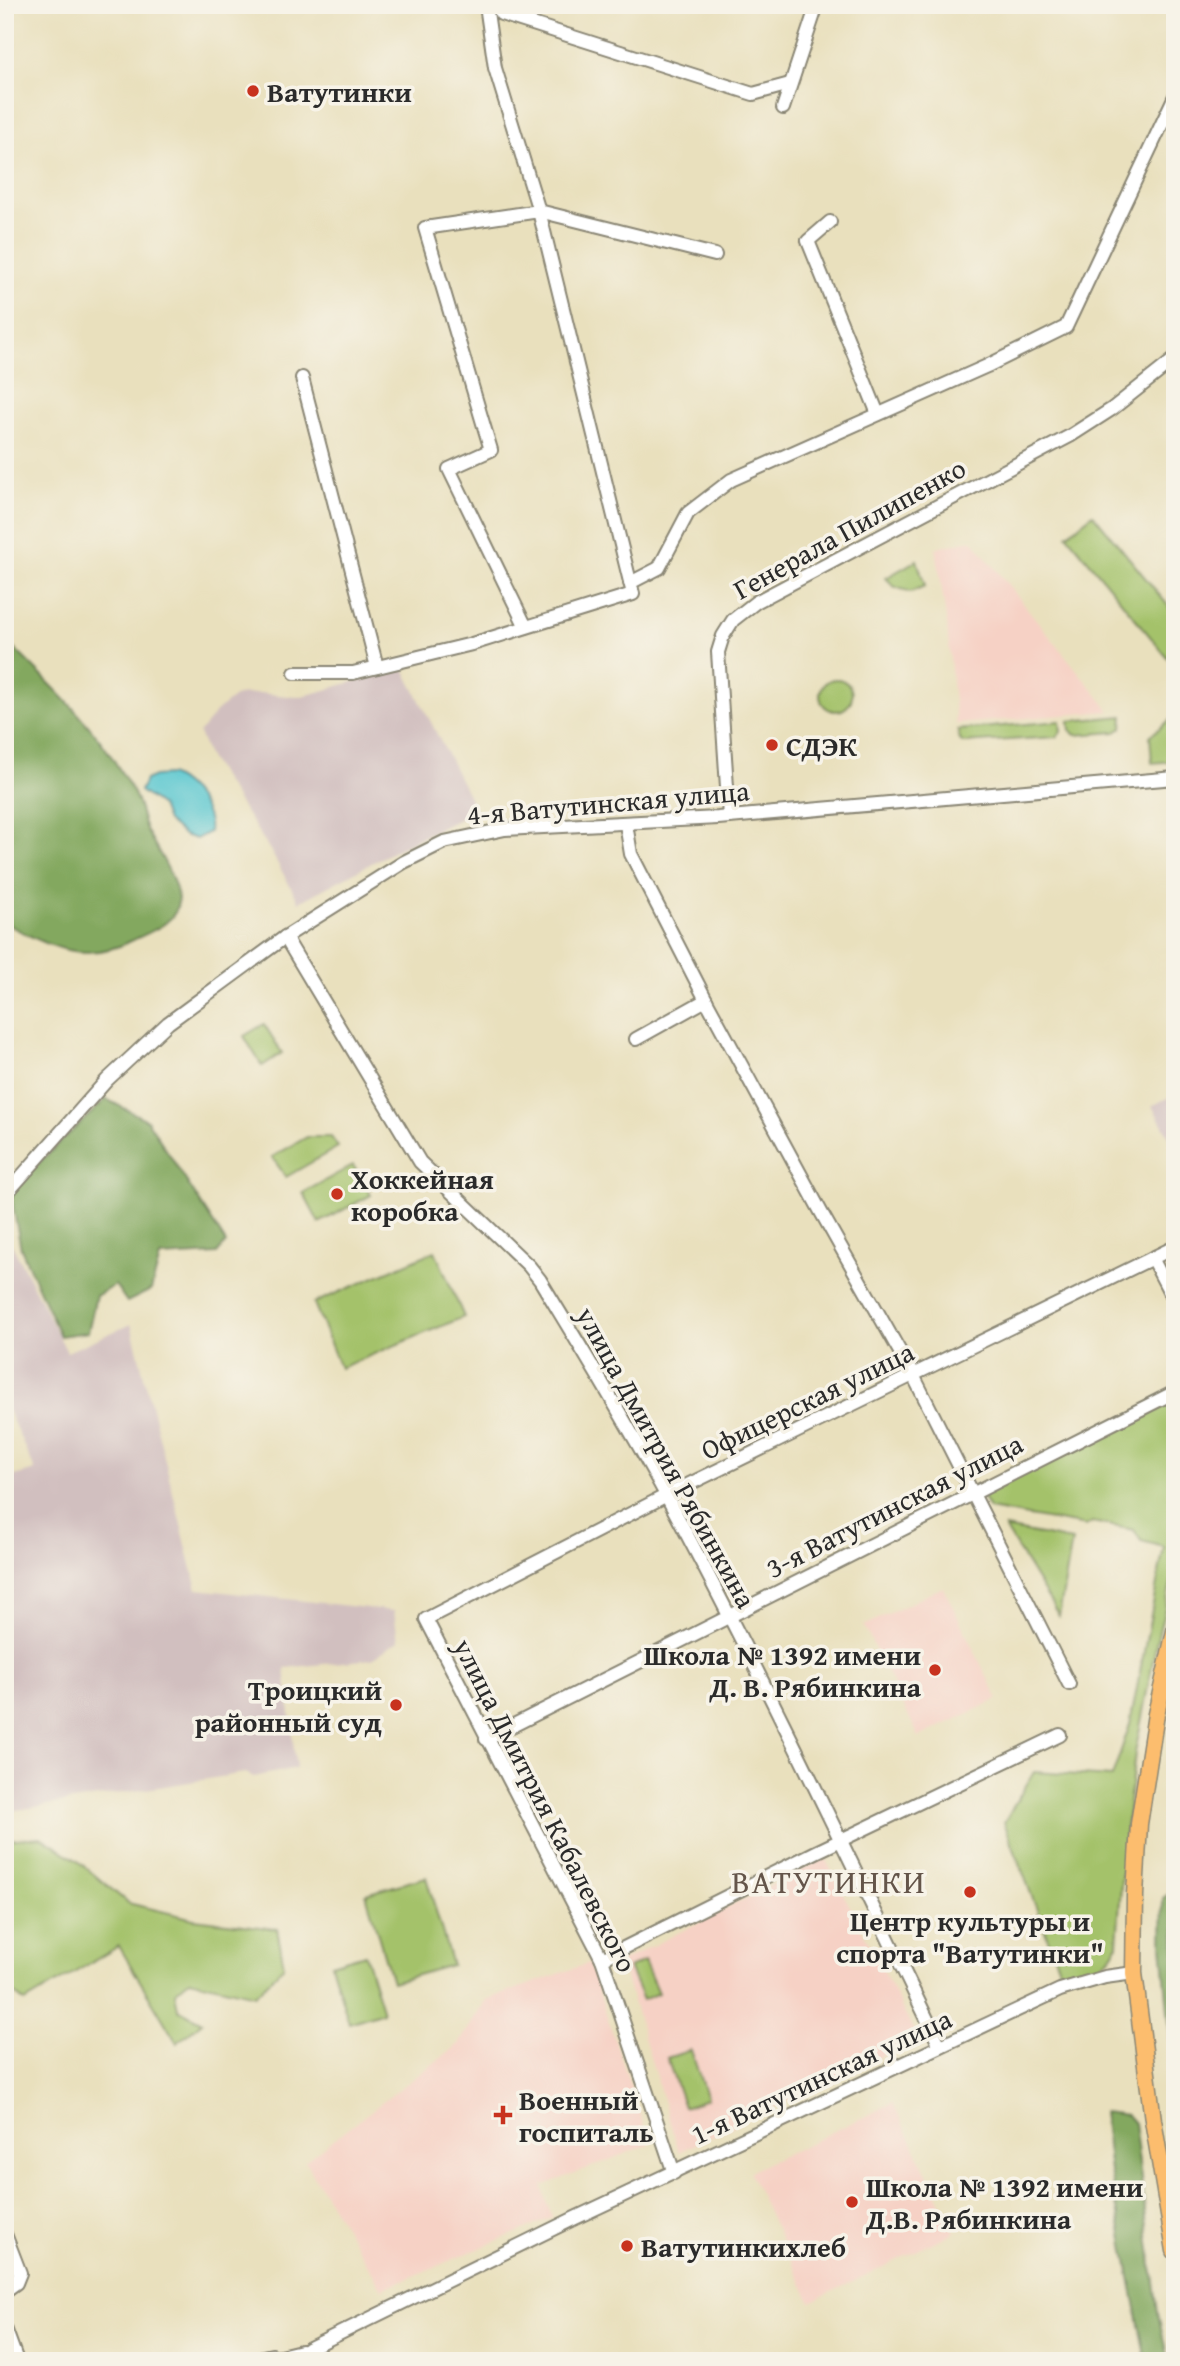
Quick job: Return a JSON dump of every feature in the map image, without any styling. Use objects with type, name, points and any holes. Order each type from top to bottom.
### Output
[{"type":"main road","points":[[1175,1631],[1156,1714],[1139,1824],[1134,1973],[1155,2132],[1175,2251]]},
{"type":"street","points":[[295,673],[354,673],[472,644],[633,594],[539,211],[495,68],[486,5]]},
{"type":"street","points":[[783,108],[817,5]]},
{"type":"street","points":[[501,14],[753,94],[790,84]]},
{"type":"street","points":[[630,583],[659,568],[688,513],[731,480],[987,366],[1066,327],[1175,96]]},
{"type":"street","points":[[526,627],[449,470],[491,450],[425,228],[539,211],[715,255]]},
{"type":"street","points":[[830,222],[808,241],[878,414]]},
{"type":"street","name":"Генерала Пилипенко","points":[[729,817],[718,661],[723,636],[733,620],[756,602],[1092,423],[1175,359]]},
{"type":"street","points":[[302,378],[377,667]]},
{"type":"street","name":"4-я Ватутинская улица","points":[[5,1195],[81,1108],[136,1050],[168,1023],[285,937],[404,862],[444,842],[505,829],[729,817],[1175,778]]},
{"type":"street","points":[[626,824],[631,854],[706,1000],[913,1376],[1069,1684]]},
{"type":"street","name":"улица Дмитрия Рябинкина","points":[[285,937],[421,1162],[520,1257],[540,1280],[623,1419],[728,1616],[940,2046]]},
{"type":"street","points":[[636,1039],[706,1000]]},
{"type":"street","name":"Офицерская улица","points":[[426,1619],[666,1496],[1175,1247]]},
{"type":"street","points":[[1152,1258],[1175,1302]]},
{"type":"street","name":"3-я Ватутинская улица","points":[[486,1739],[1175,1392]]},
{"type":"street","name":"улица Дмитрия Кабалевского","points":[[426,1619],[602,1959],[674,2173]]},
{"type":"street","points":[[602,1959],[840,1840],[1060,1735]]},
{"type":"street","name":"1-я Ватутинская улица","points":[[260,2361],[267,2356],[278,2359],[308,2349],[560,2225],[1060,1990],[1105,1977],[1134,1973]]},
{"type":"street","points":[[5,2234],[20,2273],[16,2283],[5,2291]]},
{"type":"street","points":[[5,2328],[18,2361]]},
{"type":"street","name":"1-я Ватутинская улица","points":[[292,2361],[308,2349]]},
{"type":"shaded area","points":[[972,540],[1110,711],[956,724],[947,625],[936,548]]},
{"type":"shaded area","points":[[403,667],[476,811],[409,843],[299,902],[270,850],[208,756],[199,733],[218,710],[237,695],[259,693],[297,697]]},
{"type":"shaded area","points":[[1175,1094],[1175,1147],[1152,1106]]},
{"type":"shaded area","points":[[12,1245],[67,1352],[131,1324],[197,1589],[394,1611],[398,1641],[372,1659],[285,1668],[296,1768],[254,1777],[245,1773],[5,1812],[5,1479],[35,1470],[5,1404],[5,1250]]},
{"type":"shaded area","name":"Школа № 1392 имени Д. В. Рябинкина","points":[[943,1587],[998,1699],[919,1737],[864,1626]]},
{"type":"shaded area","points":[[825,1858],[918,2039],[679,2152],[621,1962]]},
{"type":"shaded area","name":"Военный госпиталь","points":[[589,1963],[650,2144],[542,2186],[552,2218],[382,2289],[305,2161],[459,2044],[486,2000]]},
{"type":"shaded area","name":"Школа № 1392 имени Д.В. Рябинкина","points":[[893,2103],[955,2232],[811,2302],[749,2172]]},
{"type":"green space","points":[[1093,514],[1175,614],[1175,667],[1067,535]]},
{"type":"green space","points":[[917,560],[925,586],[911,592],[895,587],[886,578]]},
{"type":"green space","points":[[5,647],[15,649],[85,721],[134,794],[146,829],[175,886],[178,902],[176,910],[167,922],[153,931],[114,948],[81,952],[51,945],[5,923]]},
{"type":"green space","points":[[836,679],[847,684],[852,695],[847,706],[836,711],[825,706],[820,695],[825,684]]},
{"type":"green space","points":[[1123,716],[1122,728],[1116,732],[1075,735],[1070,730],[1069,721]]},
{"type":"green space","points":[[1175,716],[1175,761],[1152,763],[1150,736]]},
{"type":"green space","points":[[1060,721],[1061,732],[1057,737],[963,743],[959,739],[958,730]]},
{"type":"green space","points":[[264,1024],[282,1053],[262,1066],[244,1036]]},
{"type":"green space","points":[[106,1099],[147,1120],[226,1243],[217,1254],[160,1257],[151,1290],[127,1302],[115,1285],[96,1296],[88,1332],[60,1336],[21,1249],[10,1190]]},
{"type":"green space","points":[[307,1137],[331,1137],[338,1147],[286,1177],[272,1157]]},
{"type":"green space","name":"Хоккейная коробка","points":[[353,1165],[371,1195],[319,1223],[303,1193]]},
{"type":"green space","points":[[435,1251],[464,1317],[340,1368],[314,1303]]},
{"type":"green space","points":[[1175,1397],[1175,1568],[1157,1640],[1135,1753],[1123,1854],[1117,1945],[1108,1959],[1101,1963],[1060,1971],[1004,1822],[1034,1772],[1112,1777],[1130,1724],[1164,1547],[1141,1541],[1134,1530],[1092,1522],[1086,1526],[989,1509],[981,1494]]},
{"type":"green space","points":[[1005,1528],[1072,1541],[1059,1616]]},
{"type":"green space","points":[[41,1837],[78,1861],[128,1903],[194,1919],[277,1929],[284,1966],[255,1995],[189,1980],[175,1992],[178,2009],[202,2022],[177,2043],[119,1946],[25,2002],[5,1986],[5,1840]]},
{"type":"green space","points":[[426,1877],[452,1965],[392,1982],[366,1894]]},
{"type":"green space","points":[[1173,1891],[1175,2087],[1162,1945],[1163,1898]]},
{"type":"green space","points":[[365,1954],[383,2012],[349,2023],[331,1964]]},
{"type":"green space","points":[[644,1961],[658,1993],[643,2000],[629,1968]]},
{"type":"green space","points":[[691,2050],[707,2099],[684,2107],[667,2058]]},
{"type":"green space","points":[[1103,2112],[1127,2115],[1134,2123],[1158,2313],[1168,2361],[1146,2361],[1110,2172]]},
{"type":"water","points":[[170,775],[192,792],[207,815],[209,832],[196,839],[184,835],[167,821],[161,806],[140,791],[145,780],[154,776]]},
{"type":"place","name":"Ватутинки","points":[[253,91]]},
{"type":"place","name":"СДЭК","points":[[772,745]]},
{"type":"place","name":"Хоккейная коробка","points":[[337,1194]]},
{"type":"place","name":"Школа № 1392 имени Д. В. Рябинкина","points":[[935,1670]]},
{"type":"place","name":"Троицкий районный суд","points":[[396,1705]]},
{"type":"place","name":"Центр культуры и спорта \"Ватутинки\"","points":[[970,1892]]},
{"type":"place","name":"Военный госпиталь","points":[[503,2115]]},
{"type":"place","name":"Школа № 1392 имени Д.В. Рябинкина","points":[[852,2202]]},
{"type":"place","name":"Ватутинкихлеб","points":[[627,2246]]},
{"type":"district","name":"ВАТУТИНКИ","points":[[829,1881]]}]
